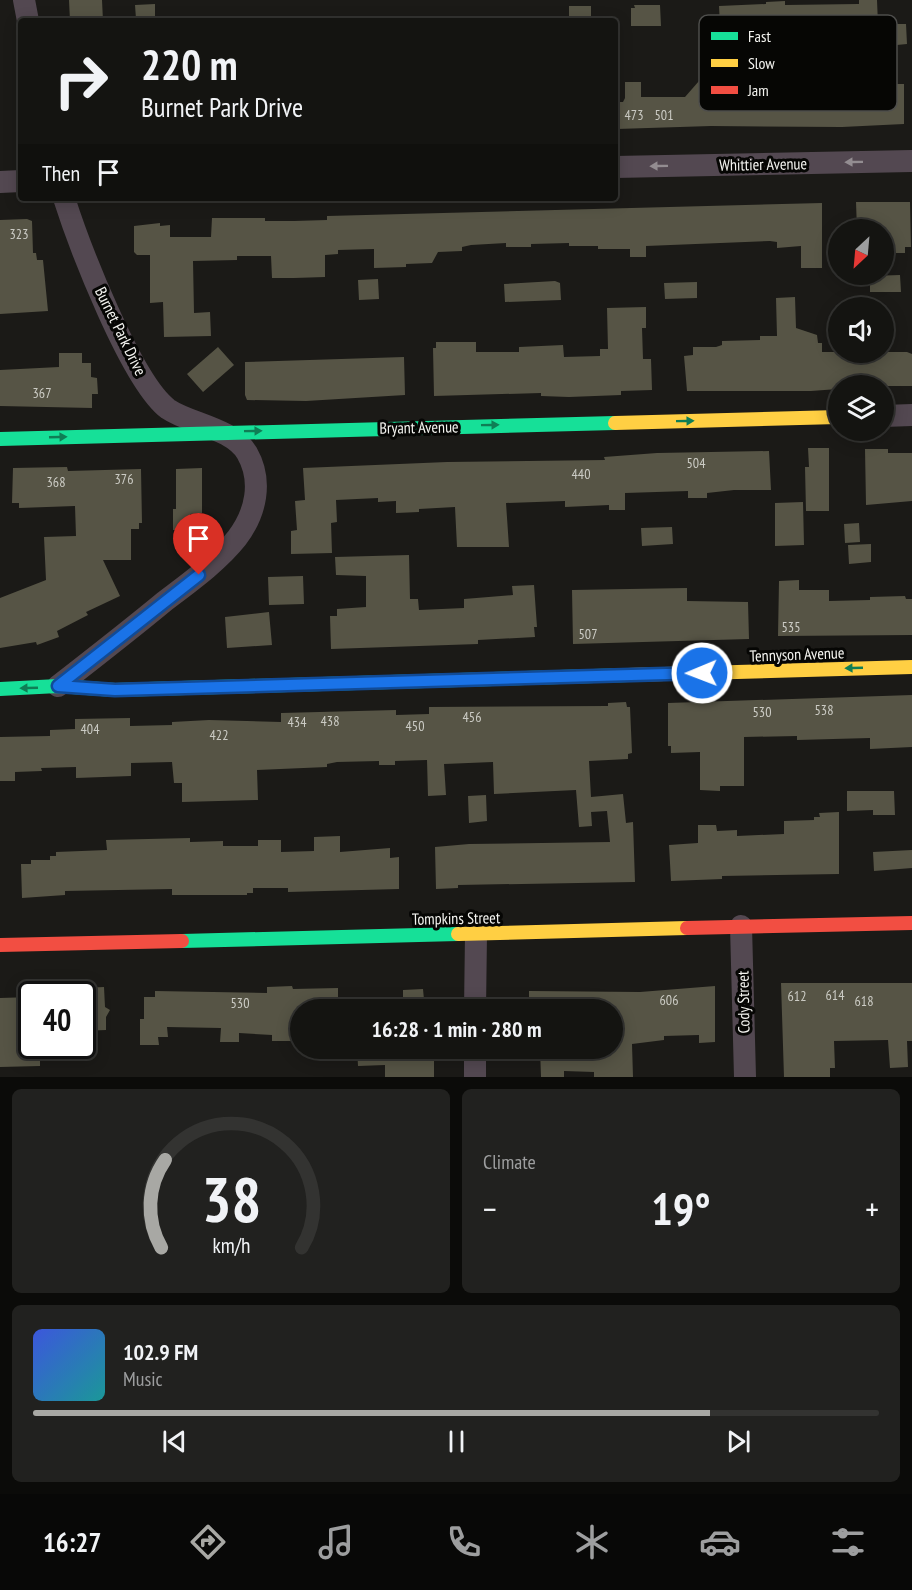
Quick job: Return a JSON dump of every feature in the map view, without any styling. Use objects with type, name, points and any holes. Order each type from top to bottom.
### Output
[{"type":"street","points":[[24,0],[27,18]]},
{"type":"street","name":"Whittier Avenue","points":[[618,167],[912,161]]},
{"type":"street","points":[[0,182],[18,181]]},
{"type":"street","name":"Burnet Park Drive","points":[[58,686],[199,575],[237,538],[251,512],[257,484],[246,451],[220,432],[168,408],[147,383],[118,333],[64,201]]},
{"type":"street","points":[[894,416],[912,415]]},
{"type":"street","name":"Bryant Avenue","points":[[0,439],[828,417]]},
{"type":"street","name":"Tennyson Avenue","points":[[0,689],[58,686],[115,690],[912,667]]},
{"type":"street","name":"Tompkins Street","points":[[0,945],[912,923]]},
{"type":"street","name":"Cody Street","points":[[741,926],[745,1077]]},
{"type":"street","points":[[475,999],[476,934]]},
{"type":"street","points":[[475,1059],[475,1077]]},
{"type":"building","points":[[69,0],[102,0],[103,18],[70,18]]},
{"type":"building","points":[[859,0],[877,0],[878,15],[719,15],[719,6],[785,1],[785,5],[859,4]]},
{"type":"building","points":[[155,4],[155,18],[136,18],[135,5]]},
{"type":"building","points":[[634,5],[660,5],[661,26],[631,26],[631,8],[635,8]]},
{"type":"building","points":[[569,6],[591,6],[591,18],[569,18]]},
{"type":"building","points":[[897,24],[906,24],[907,44],[897,45]]},
{"type":"building","points":[[699,81],[699,111],[897,111],[897,84],[904,84],[904,124],[842,127],[711,126],[618,129],[618,102],[623,102],[625,98],[625,82],[641,82],[641,97],[685,97]]},
{"type":"building","points":[[856,202],[910,202],[911,247],[905,247],[905,253],[894,253],[894,219],[857,219]]},
{"type":"building","points":[[822,203],[822,268],[801,268],[801,246],[777,248],[777,242],[770,241],[646,246],[646,257],[630,257],[630,249],[598,249],[598,246],[569,246],[569,243],[531,244],[531,247],[506,247],[506,243],[471,245],[462,247],[462,251],[438,252],[432,263],[374,268],[374,249],[338,250],[338,254],[325,255],[325,277],[272,278],[271,256],[237,256],[237,260],[193,261],[194,313],[210,312],[211,336],[164,337],[163,302],[150,303],[150,255],[137,255],[134,252],[134,226],[160,223],[160,226],[170,225],[170,237],[211,237],[212,218],[265,218],[265,221],[294,221],[327,220],[327,216]]},
{"type":"building","points":[[27,219],[32,221],[33,253],[36,253],[37,260],[43,260],[48,311],[0,314],[0,220]]},
{"type":"building","points":[[894,275],[900,275],[901,292],[870,292],[870,285],[894,285]]},
{"type":"building","points":[[378,279],[379,299],[359,300],[358,280]]},
{"type":"building","points":[[555,281],[560,283],[561,300],[505,302],[504,284]]},
{"type":"building","points":[[697,282],[697,298],[665,299],[664,283]]},
{"type":"building","points":[[795,297],[796,328],[817,335],[818,343],[822,343],[822,352],[828,352],[828,363],[894,363],[894,352],[912,354],[912,386],[894,386],[894,375],[828,375],[828,390],[687,391],[684,356],[693,355],[693,347],[716,347],[722,345],[722,341],[760,340],[760,336],[777,336],[776,298]]},
{"type":"building","points":[[646,307],[646,328],[642,328],[643,359],[651,359],[652,390],[621,391],[621,395],[569,397],[541,396],[541,393],[434,396],[433,348],[436,348],[436,342],[476,342],[476,352],[519,352],[519,347],[563,345],[564,357],[600,356],[600,349],[608,349],[607,308]]},
{"type":"building","points":[[218,347],[234,365],[203,392],[187,374]]},
{"type":"building","points":[[59,353],[82,353],[82,363],[91,363],[91,377],[97,378],[98,394],[92,394],[92,408],[0,406],[0,370],[59,367]]},
{"type":"building","points":[[404,357],[405,395],[306,401],[247,400],[245,395],[245,362]]},
{"type":"building","points":[[808,448],[829,448],[829,511],[806,511],[805,467],[809,467]]},
{"type":"building","points":[[865,449],[888,449],[888,453],[912,453],[912,501],[866,505]]},
{"type":"building","points":[[769,451],[771,490],[707,493],[707,498],[688,498],[688,491],[625,493],[625,510],[609,510],[609,505],[565,507],[565,501],[506,503],[509,547],[457,547],[455,507],[396,513],[396,501],[378,502],[378,498],[336,500],[337,522],[331,523],[332,553],[291,554],[291,531],[297,530],[295,501],[305,500],[303,468],[447,462],[605,460],[604,457],[657,453]]},
{"type":"building","points":[[67,467],[68,471],[141,469],[142,523],[139,523],[139,529],[131,529],[131,560],[103,560],[120,596],[86,612],[88,615],[57,631],[59,637],[37,645],[36,642],[0,648],[0,598],[46,580],[44,537],[76,536],[75,506],[19,508],[19,503],[12,503],[13,468]]},
{"type":"building","points":[[202,468],[202,513],[190,514],[191,530],[173,530],[173,509],[176,509],[176,469]]},
{"type":"building","points":[[803,502],[804,545],[775,546],[775,503]]},
{"type":"building","points":[[859,523],[860,542],[845,543],[844,524]]},
{"type":"building","points":[[672,527],[673,544],[642,546],[641,528]]},
{"type":"building","points":[[871,544],[871,562],[849,564],[848,545]]},
{"type":"building","points":[[409,555],[410,599],[418,599],[419,610],[464,608],[464,599],[513,595],[512,586],[534,585],[537,627],[534,627],[535,637],[478,640],[478,644],[331,649],[330,616],[337,616],[337,609],[366,607],[366,576],[336,575],[335,557]]},
{"type":"building","points":[[303,576],[304,604],[269,605],[268,577]]},
{"type":"building","points":[[799,580],[799,590],[829,590],[829,601],[905,596],[906,599],[912,599],[912,635],[778,636],[779,581]]},
{"type":"building","points":[[687,588],[687,601],[748,602],[749,639],[573,644],[572,590]]},
{"type":"building","points":[[269,612],[272,645],[227,648],[225,617]]},
{"type":"building","points":[[912,695],[912,747],[870,749],[870,738],[797,740],[797,736],[744,737],[744,786],[720,786],[720,791],[700,790],[700,752],[671,753],[671,746],[668,746],[668,703]]},
{"type":"building","points":[[626,702],[627,707],[630,707],[632,753],[628,754],[628,759],[589,761],[591,797],[623,794],[626,823],[633,822],[635,882],[458,885],[458,888],[436,889],[435,847],[469,844],[610,842],[607,811],[591,812],[592,826],[579,827],[576,790],[494,794],[493,762],[444,764],[446,795],[428,796],[427,760],[395,761],[395,765],[379,765],[379,761],[337,762],[327,764],[327,767],[257,770],[258,800],[182,802],[182,783],[174,783],[172,762],[131,763],[131,776],[76,778],[76,767],[41,768],[42,771],[15,772],[15,781],[0,781],[0,737],[50,736],[50,730],[75,729],[75,719],[130,718],[130,726],[172,725],[172,722],[209,720],[281,722],[281,713],[396,710],[396,715],[429,714],[429,707],[608,706],[608,703]]},
{"type":"building","points":[[847,791],[894,791],[895,815],[873,815],[873,810],[847,811]]},
{"type":"building","points":[[486,795],[487,821],[469,823],[468,796]]},
{"type":"building","points":[[839,812],[839,874],[722,876],[722,879],[671,881],[669,845],[698,843],[698,825],[716,825],[717,831],[737,830],[737,836],[784,834],[784,821],[814,820],[814,817],[820,817],[819,813]]},
{"type":"building","points":[[340,836],[340,852],[390,848],[390,858],[399,857],[399,889],[288,892],[288,888],[253,888],[253,893],[247,893],[247,895],[172,895],[172,889],[65,891],[65,895],[22,898],[21,864],[31,864],[31,860],[50,860],[50,856],[56,856],[56,852],[107,850],[106,840],[190,838],[190,842],[223,841],[223,846],[258,846],[258,840],[281,840],[281,852],[314,851],[314,837]]},
{"type":"building","points":[[912,850],[912,868],[874,871],[873,852]]},
{"type":"building","points":[[781,983],[912,983],[912,1041],[907,1041],[908,1067],[890,1068],[888,1040],[834,1041],[835,1068],[830,1068],[830,1077],[784,1077]]},
{"type":"building","points":[[715,986],[715,1042],[699,1043],[699,1035],[664,1036],[664,1040],[632,1044],[633,1077],[594,1077],[594,1072],[564,1071],[564,1077],[541,1077],[540,1059],[623,1059],[623,999],[529,999],[529,991],[640,992]]},
{"type":"building","points":[[96,987],[104,987],[105,1007],[110,1010],[106,1017],[106,1030],[96,1030]]},
{"type":"building","points":[[267,987],[338,988],[338,999],[290,999],[290,1041],[272,1041],[272,1035],[239,1033],[239,1042],[220,1042],[221,1028],[167,1027],[168,1037],[158,1037],[159,1045],[140,1045],[140,1019],[144,1019],[144,997],[155,997],[155,991],[267,993]]},
{"type":"building","points":[[423,989],[424,999],[403,999],[403,990]]},
{"type":"building","points":[[18,997],[18,1059],[56,1059],[40,1060],[40,1066],[0,1067],[0,998]]},
{"type":"building","points":[[358,1059],[434,1060],[434,1077],[385,1077],[385,1065],[358,1066]]},
{"type":"traffic: fast","points":[[0,439],[615,423]]},
{"type":"traffic: fast","points":[[0,689],[58,686],[115,690],[628,675]]},
{"type":"traffic: fast","points":[[182,941],[458,934]]},
{"type":"traffic: slow","points":[[615,423],[828,417]]},
{"type":"traffic: slow","points":[[628,675],[912,667]]},
{"type":"traffic: slow","points":[[458,934],[687,928]]},
{"type":"traffic: jam","points":[[687,928],[912,923]]},
{"type":"traffic: jam","points":[[0,945],[182,941]]},
{"type":"route","points":[[199,575],[58,686],[115,690],[702,673]]}]
